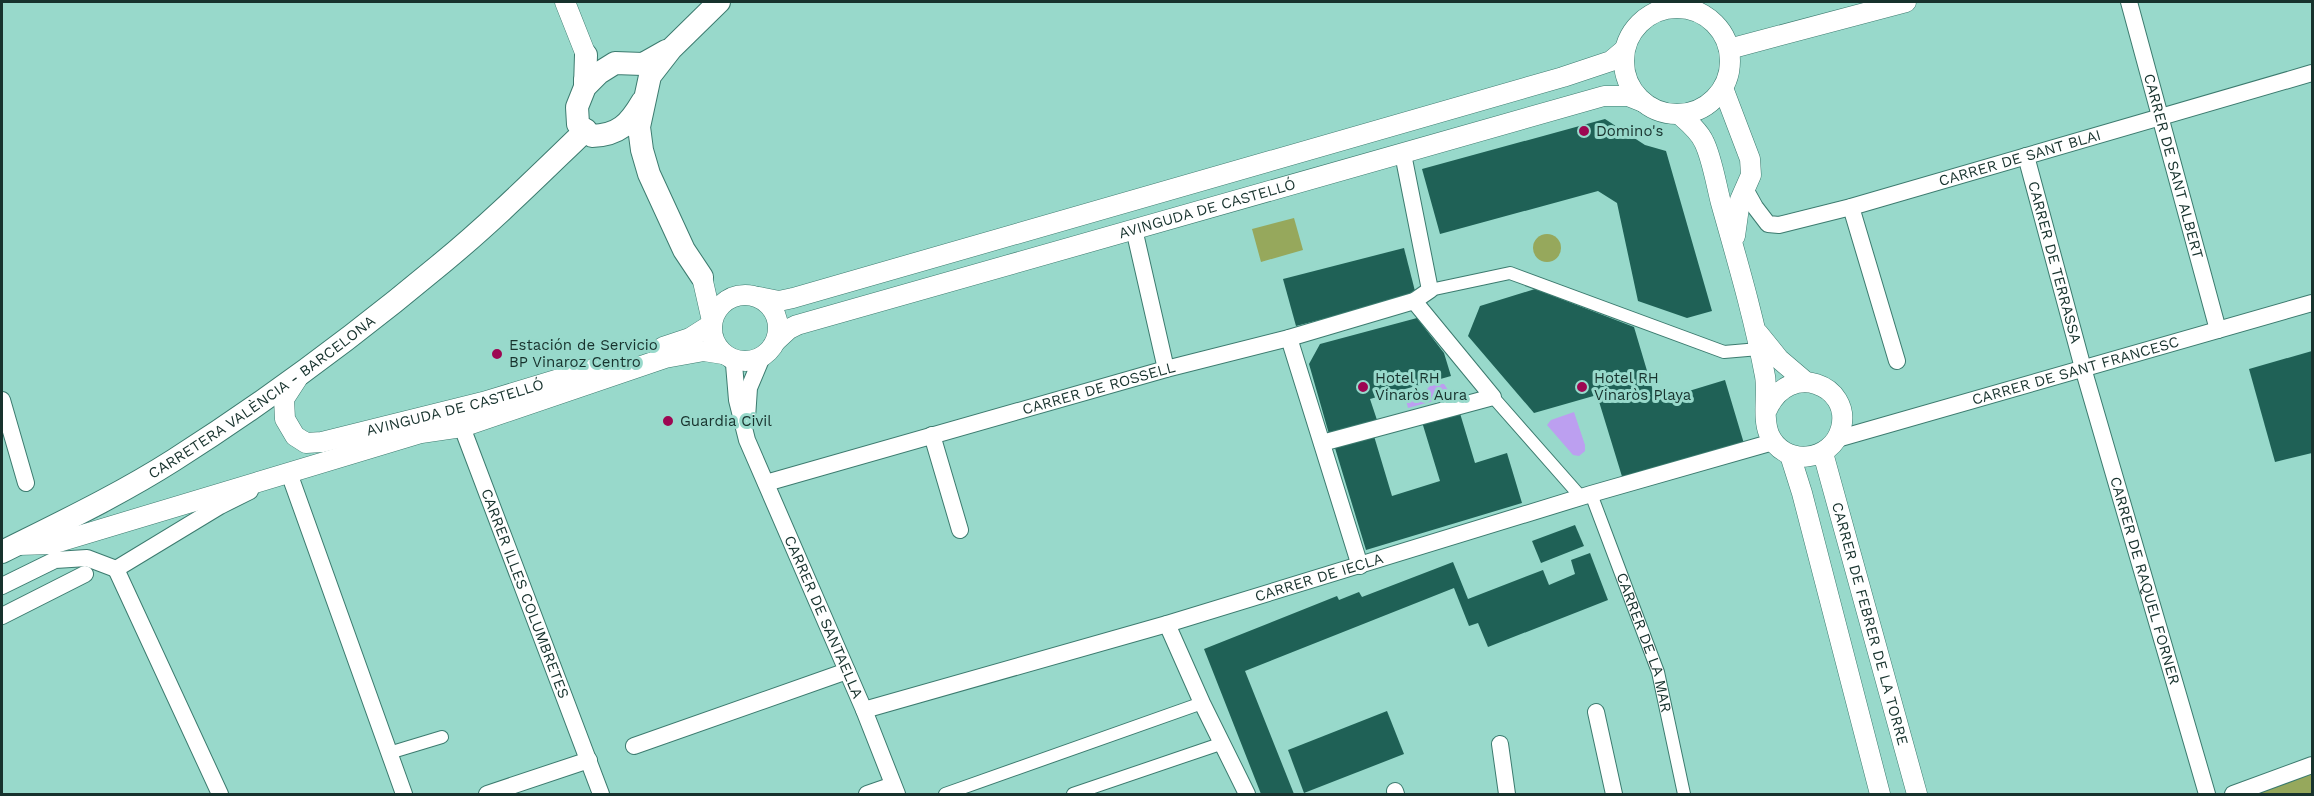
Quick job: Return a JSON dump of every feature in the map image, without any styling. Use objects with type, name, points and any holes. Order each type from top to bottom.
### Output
[{"type":"main road","points":[[702,277],[684,250],[649,174],[642,150],[639,127],[650,76],[671,49],[719,2]]},
{"type":"main road","points":[[649,174],[623,143],[609,136],[592,136],[578,124],[577,107],[585,71],[599,73],[623,63],[643,64],[671,49]]},
{"type":"main road","points":[[609,136],[632,119],[648,93]]},
{"type":"main road","name":"CARRETERA VALÈNCIA - BARCELONA","points":[[8,549],[125,489],[174,460],[301,373],[442,263],[502,210],[585,130]]},
{"type":"street","points":[[565,2],[585,71]]},
{"type":"street","points":[[1729,49],[1906,2]]},
{"type":"street","name":"CARRER DE SANT ALBERT","points":[[2129,2],[2218,330]]},
{"type":"street","points":[[1659,6],[1695,10],[1711,19],[1723,33],[1729,49],[1731,63],[1723,88],[1712,102],[1697,111],[1680,115],[1654,110],[1633,92],[1626,79],[1623,64],[1624,50],[1629,36],[1637,25],[1659,6]]},
{"type":"street","name":"AVINGUDA DE CASTELLÓ","points":[[759,297],[779,301],[794,298],[1563,77],[1611,61],[1624,50]]},
{"type":"street","name":"CARRER DE SANT BLAI","points":[[1745,189],[1768,224],[1779,225],[1851,207],[2313,73]]},
{"type":"street","points":[[1723,88],[1750,159],[1751,175],[1740,200],[1735,222],[1734,248]]},
{"type":"street","name":"AVINGUDA DE CASTELLÓ","points":[[776,342],[789,329],[797,325],[1604,96],[1628,96],[1643,102]]},
{"type":"street","points":[[1680,115],[1704,141],[1755,328],[1765,379],[1766,421],[1773,442],[1790,455],[1813,457],[1830,446],[1841,427],[1842,414],[1838,402],[1819,384],[1793,383],[1781,389],[1772,398],[1767,410]]},
{"type":"street","points":[[1403,153],[1430,290],[1510,273],[1724,352],[1759,349]]},
{"type":"street","name":"CARRER DE TERRASSA","points":[[2026,156],[2083,368]]},
{"type":"street","points":[[1851,207],[1897,361]]},
{"type":"street","points":[[1134,229],[1166,369]]},
{"type":"street","points":[[702,277],[715,288],[738,295],[759,297],[769,305],[776,315],[779,328],[776,342],[762,357],[751,362],[740,362],[726,356],[717,347],[712,333],[712,322],[702,277]]},
{"type":"street","name":"CARRER DE ROSSELL","points":[[766,483],[1166,369],[1289,338],[1414,301],[1430,290]]},
{"type":"street","points":[[712,322],[722,304],[738,295]]},
{"type":"street","name":"CARRER DE LA MAR","points":[[1414,301],[1493,397],[1586,496],[1658,672],[1684,795]]},
{"type":"street","name":"CARRER DE SANT FRANCESC","points":[[1830,446],[2083,368],[2313,303]]},
{"type":"street","name":"AVINGUDA DE CASTELLÓ","points":[[301,373],[284,399],[285,419],[295,436],[306,442],[322,442],[483,402],[690,338],[712,322]]},
{"type":"street","points":[[1755,328],[1765,344],[1779,359],[1806,382]]},
{"type":"street","points":[[1289,338],[1360,566]]},
{"type":"street","name":"AVINGUDA DE CASTELLÓ","points":[[8,549],[52,544],[421,433],[462,427],[665,358],[704,351],[726,356]]},
{"type":"street","name":"CARRER DE SANTAELLA","points":[[726,356],[734,364],[737,400],[747,440],[864,710],[895,790]]},
{"type":"street","name":"CARRER DE SANTAELLA","points":[[747,440],[749,388],[762,357]]},
{"type":"street","name":"CARRER DE RAQUEL FORNER","points":[[2083,368],[2207,795]]},
{"type":"street","points":[[1322,443],[1493,397]]},
{"type":"street","points":[[2,400],[26,483]]},
{"type":"street","name":"CARRER ILLES COLUMBRETES","points":[[462,427],[601,795]]},
{"type":"street","points":[[932,435],[960,530]]},
{"type":"street","name":"CARRER DE IECLA","points":[[864,710],[1167,624],[1586,496],[1773,442]]},
{"type":"street","name":"CARRER DE FEBRER DE LA TORRE","points":[[1830,446],[1917,795]]},
{"type":"street","points":[[1790,455],[1803,493],[1880,795]]},
{"type":"street","points":[[289,473],[404,795]]},
{"type":"street","name":"AVINGUDA DE CASTELLÓ","points":[[116,569],[220,506],[289,473]]},
{"type":"street","points":[[2,585],[56,560],[87,558],[116,569],[220,795]]},
{"type":"street","points":[[2,616],[86,574]]},
{"type":"street","points":[[1167,624],[1202,704],[1247,795]]},
{"type":"street","points":[[634,746],[847,671]]},
{"type":"street","points":[[945,795],[1202,704]]},
{"type":"street","points":[[1596,712],[1614,795]]},
{"type":"street","points":[[389,753],[441,736]]},
{"type":"street","points":[[1073,795],[1223,743]]},
{"type":"street","points":[[1500,744],[1507,795]]},
{"type":"street","points":[[487,795],[530,788],[589,760]]},
{"type":"street","points":[[2233,795],[2313,765]]},
{"type":"street","points":[[867,795],[895,790]]},
{"type":"green space","points":[[1294,218],[1303,250],[1261,262],[1252,229]]},
{"type":"green space","points":[[1547,234],[1557,238],[1561,248],[1557,258],[1547,262],[1537,258],[1533,248],[1537,238]]},
{"type":"green space","points":[[2312,774],[2312,794],[2254,794]]},
{"type":"shaded area","points":[[1444,384],[1452,396],[1408,408],[1405,396],[1410,390],[1425,391],[1431,385]]},
{"type":"shaded area","points":[[1574,412],[1585,445],[1585,451],[1579,456],[1573,455],[1547,425],[1551,420]]},
{"type":"building","points":[[1605,119],[1645,145],[1666,151],[1712,311],[1687,318],[1638,301],[1617,203],[1598,191],[1440,234],[1422,169]]},
{"type":"building","points":[[1404,248],[1416,295],[1296,326],[1283,279]]},
{"type":"building","name":"Hotel RH Vinaròs Playa","points":[[1535,289],[1634,327],[1656,401],[1725,380],[1745,447],[1624,483],[1597,395],[1534,413],[1468,336],[1480,306]]},
{"type":"building","name":"Hotel RH Vinaròs Aura","points":[[1417,318],[1444,353],[1451,376],[1370,399],[1377,420],[1329,434],[1309,364],[1320,344]]},
{"type":"building","points":[[2312,351],[2312,453],[2275,462],[2249,369]]},
{"type":"building","points":[[1459,410],[1475,463],[1507,453],[1522,503],[1366,550],[1335,448],[1374,436],[1392,496],[1440,481],[1422,422]]},
{"type":"building","points":[[1575,525],[1584,546],[1541,563],[1532,541]]},
{"type":"building","points":[[1590,553],[1608,600],[1488,647],[1478,623],[1469,626],[1454,588],[1245,671],[1294,794],[1261,794],[1204,649],[1337,596],[1339,600],[1359,592],[1362,597],[1453,562],[1468,599],[1543,570],[1549,585],[1575,574],[1571,560]]},
{"type":"building","points":[[1387,711],[1404,754],[1304,793],[1288,750]]},
{"type":"place","name":"Domino's","points":[[1584,131]]},
{"type":"place","name":"Estación de Servicio BP Vinaroz Centro","points":[[497,354]]},
{"type":"place","name":"Hotel RH Vinaròs Aura","points":[[1363,387]]},
{"type":"place","name":"Hotel RH Vinaròs Playa","points":[[1582,387]]},
{"type":"place","name":"Guardia Civil","points":[[668,421]]}]
